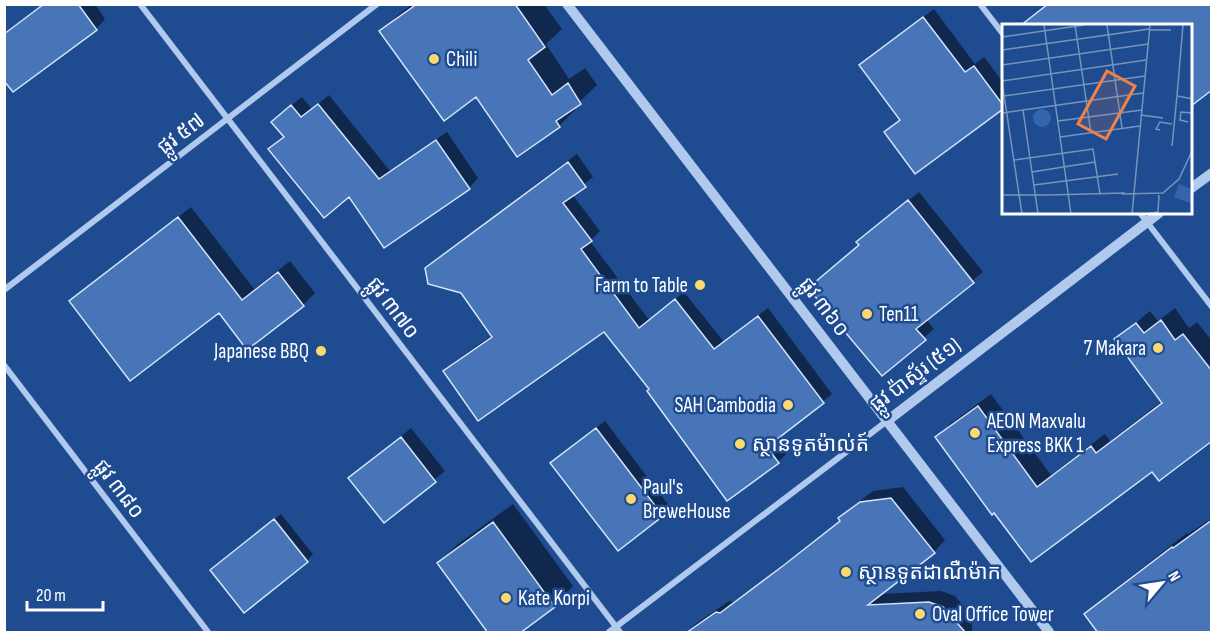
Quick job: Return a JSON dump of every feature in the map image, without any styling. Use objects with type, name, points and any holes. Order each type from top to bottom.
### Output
[{"type":"street","name":"ផ្លូវ ៣៧០","points":[[140,4],[618,630]]},
{"type":"street","name":"ផ្លូវ ៥៧","points":[[4,290],[377,4]]},
{"type":"street","name":"ផ្លូវ ៣៦០","points":[[567,4],[1049,633]]},
{"type":"street","points":[[980,4],[1002,33]]},
{"type":"street","points":[[1192,188],[1212,173]]},
{"type":"street","points":[[1141,214],[1212,307]]},
{"type":"street","name":"ផ្លូវ ប៉ាស្ទ័រ (៥១)","points":[[609,633],[618,630],[1158,214]]},
{"type":"street","name":"ផ្លូវ ៣៨០","points":[[4,365],[208,633]]},
{"type":"building","points":[[44,4],[78,4],[97,30],[13,92],[4,81],[4,34]]},
{"type":"building","points":[[417,4],[515,4],[545,47],[528,60],[552,95],[568,83],[581,104],[556,121],[560,127],[517,157],[476,97],[444,121],[379,31]]},
{"type":"building","points":[[1048,4],[1212,4],[1212,90],[1192,105],[1192,24],[1023,24]]},
{"type":"building","points":[[923,17],[965,72],[974,66],[1002,104],[1002,110],[915,174],[884,132],[900,120],[859,65]]},
{"type":"building","points":[[318,104],[379,179],[436,140],[470,189],[384,248],[349,197],[324,218],[268,149],[284,137],[271,122],[291,105],[301,117]]},
{"type":"building","points":[[568,162],[586,187],[563,203],[592,241],[581,249],[639,328],[675,299],[714,349],[758,316],[824,403],[767,447],[779,463],[727,501],[647,391],[649,389],[604,332],[478,421],[443,371],[492,337],[461,293],[428,284],[425,268]]},
{"type":"building","points":[[908,200],[974,283],[916,329],[926,340],[882,376],[808,288],[859,245],[856,242]]},
{"type":"building","points":[[178,217],[242,300],[278,272],[304,306],[247,350],[219,313],[130,381],[69,301]]},
{"type":"building","points":[[1161,320],[1175,340],[1183,334],[1212,371],[1212,441],[1159,481],[1152,472],[1031,562],[994,513],[992,515],[935,437],[978,406],[1037,487],[1091,446],[1096,453],[1162,403],[1114,339],[1136,323],[1144,333]]},
{"type":"building","points":[[596,428],[663,516],[618,551],[550,463]]},
{"type":"building","points":[[401,437],[436,482],[384,523],[348,478]]},
{"type":"building","points":[[891,498],[935,553],[868,605],[929,602],[943,607],[966,633],[686,633],[716,612],[720,613],[784,565],[840,521],[838,518],[860,502]]},
{"type":"building","points":[[274,519],[308,562],[244,613],[210,570]]},
{"type":"building","points":[[1212,520],[1212,633],[1098,633],[1084,614],[1172,547]]},
{"type":"building","points":[[493,522],[555,607],[520,633],[488,633],[437,563]]},
{"type":"place","name":"Chili","points":[[434,59]]},
{"type":"place","name":"Farm to Table","points":[[700,285]]},
{"type":"place","name":"Ten11","points":[[867,314]]},
{"type":"place","name":"7 Makara","points":[[1158,348]]},
{"type":"place","name":"Japanese BBQ","points":[[321,351]]},
{"type":"place","name":"SAH Cambodia","points":[[788,405]]},
{"type":"place","name":"AEON Maxvalu Express BKK 1","points":[[975,433]]},
{"type":"place","name":"ស្ថានទូតម៉ាល់ត៍","points":[[740,444]]},
{"type":"place","name":"Paul's BreweHouse","points":[[631,499]]},
{"type":"place","name":"ស្ថានទូតដាណឺម៉ាក","points":[[846,572]]},
{"type":"place","name":"Kate Korpi","points":[[506,598]]},
{"type":"place","name":"Oval Office Tower","points":[[920,614]]}]
